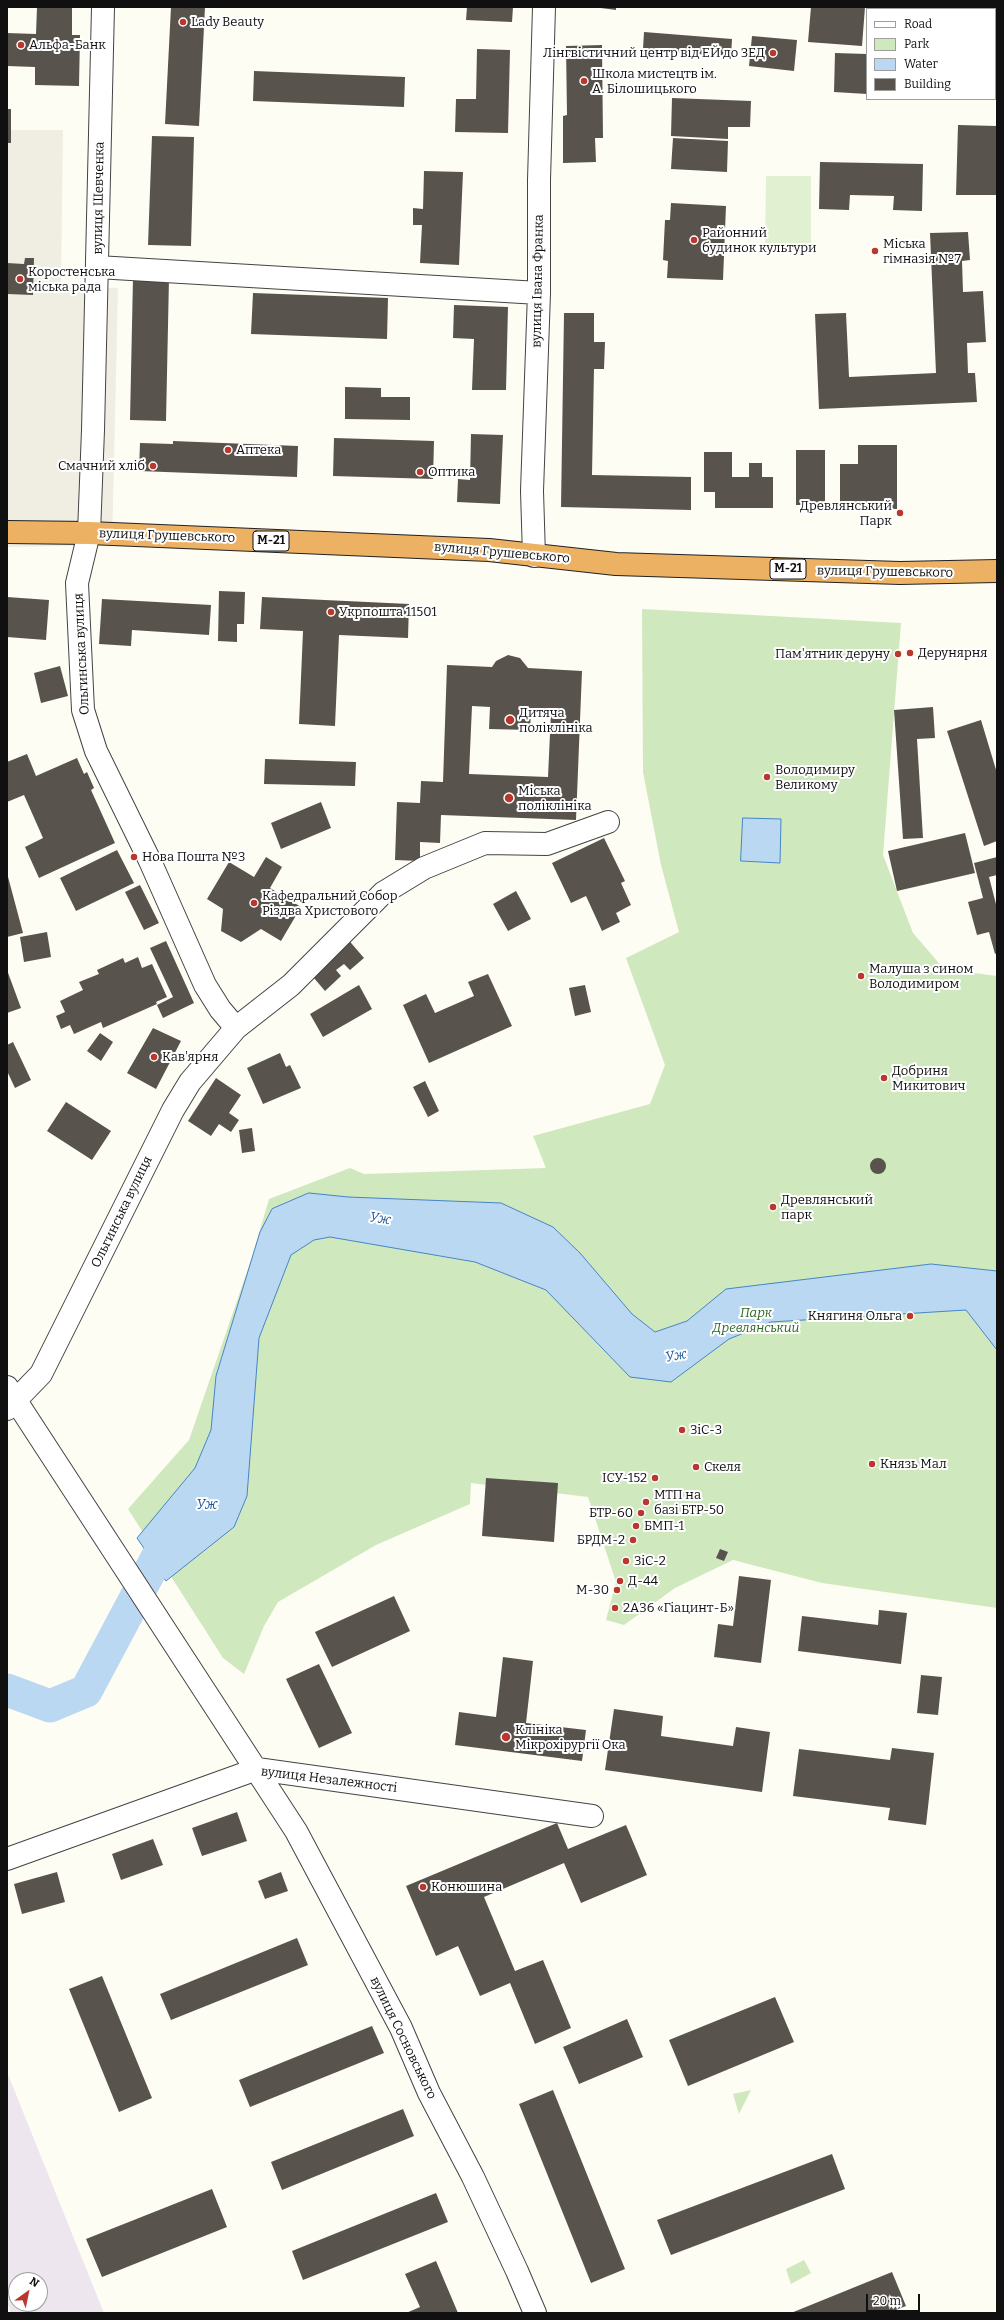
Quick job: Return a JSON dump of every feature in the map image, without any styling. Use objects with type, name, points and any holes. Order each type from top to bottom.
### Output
[{"type":"highway","name":"вулиця Грушевського","points":[[7,532],[89,533],[489,550],[534,556],[624,564],[900,573],[997,572]]},
{"type":"street","name":"вулиця Шевченка","points":[[89,533],[103,7]]},
{"type":"street","name":"вулиця Івана Франка","points":[[534,556],[532,491],[539,293],[539,172],[544,7]]},
{"type":"street","points":[[97,267],[539,293]]},
{"type":"street","name":"Ольгинська вулиця","points":[[89,533],[78,583],[83,710],[87,728],[96,752],[150,861],[205,985],[220,1009],[236,1028]]},
{"type":"street","name":"Ольгинська вулиця","points":[[10,1399],[41,1374],[173,1110],[190,1082],[236,1028],[291,986],[383,893],[424,868],[485,843],[547,844],[608,822]]},
{"type":"street","name":"вулиця Сосновського","points":[[10,1399],[257,1769],[296,1831],[401,2028],[429,2093],[474,2177],[518,2271],[535,2313]]},
{"type":"street","name":"вулиця Незалежності","points":[[7,1859],[257,1769],[592,1816]]},
{"type":"shaded area","points":[[7,130],[63,130],[61,286],[118,288],[112,545],[7,547]]},
{"type":"shaded area","points":[[7,2072],[104,2313],[11,2313],[48,2312],[48,2272],[8,2272],[8,2305]]},
{"type":"green space","points":[[766,176],[811,176],[811,250],[765,250]]},
{"type":"green space","name":"Парк Древлянський","points":[[642,609],[901,623],[883,855],[913,933],[944,969],[997,976],[997,1608],[822,1583],[733,1560],[675,1588],[624,1625],[606,1620],[616,1582],[588,1497],[471,1483],[470,1504],[376,1545],[278,1602],[264,1626],[244,1674],[223,1658],[128,1509],[189,1440],[252,1257],[269,1199],[350,1168],[364,1174],[546,1168],[533,1136],[650,1104],[665,1065],[626,958],[679,932],[661,865],[643,772]]},
{"type":"green space","points":[[751,2090],[739,2114],[733,2094]]},
{"type":"green space","points":[[804,2260],[811,2273],[791,2284],[786,2269]]},
{"type":"water","points":[[743,818],[781,819],[780,863],[741,861]]},
{"type":"water","name":"Уж","points":[[309,1193],[348,1197],[501,1203],[553,1227],[580,1253],[632,1314],[655,1332],[687,1321],[726,1289],[931,1264],[997,1271],[997,1350],[966,1310],[771,1322],[729,1339],[671,1382],[630,1377],[546,1290],[475,1262],[330,1237],[314,1240],[291,1255],[259,1338],[247,1496],[234,1527],[166,1581],[137,1538],[195,1468],[211,1430],[216,1376],[260,1232],[272,1209]]},
{"type":"building","points":[[37,7],[72,7],[72,35],[80,35],[79,86],[35,85],[35,67],[7,66],[7,33],[36,34]]},
{"type":"building","points":[[171,7],[205,7],[199,126],[165,124]]},
{"type":"building","points":[[467,7],[513,7],[512,22],[466,20]]},
{"type":"building","points":[[593,7],[616,7],[616,10]]},
{"type":"building","points":[[811,7],[865,7],[862,46],[808,42]]},
{"type":"building","points":[[949,7],[997,7],[997,14],[996,8]]},
{"type":"building","points":[[644,32],[732,39],[731,57],[643,49]]},
{"type":"building","name":"Лінгвістичний центр від ЕЙ до ЗЕД","points":[[752,36],[797,40],[794,71],[749,66]]},
{"type":"building","name":"Школа мистецтв ім. А. Білошицького","points":[[602,45],[603,138],[595,138],[596,162],[563,163],[563,116],[567,115],[566,46]]},
{"type":"building","points":[[477,49],[510,50],[508,133],[455,132],[456,99],[476,99]]},
{"type":"building","points":[[835,53],[866,54],[866,94],[834,92]]},
{"type":"building","points":[[254,71],[405,77],[404,107],[253,101]]},
{"type":"building","points":[[672,98],[751,101],[750,127],[728,127],[728,139],[671,136]]},
{"type":"building","points":[[7,109],[11,109],[11,143],[7,143]]},
{"type":"building","points":[[958,125],[997,126],[997,195],[956,195]]},
{"type":"building","points":[[152,136],[194,137],[191,246],[148,245]]},
{"type":"building","points":[[673,138],[728,141],[727,172],[671,169]]},
{"type":"building","points":[[820,162],[923,164],[922,211],[893,210],[894,196],[850,195],[849,210],[819,209]]},
{"type":"building","points":[[424,171],[463,172],[459,265],[420,263],[422,225],[413,225],[413,208],[423,209]]},
{"type":"building","name":"Районний будинок культури","points":[[671,203],[726,206],[723,280],[667,278],[668,261],[663,260],[665,220],[670,220]]},
{"type":"building","name":"Міська гімназія №7","points":[[968,232],[970,260],[962,261],[963,292],[983,291],[986,342],[967,343],[968,373],[975,373],[977,402],[819,409],[815,314],[846,313],[849,377],[936,373],[930,233]]},
{"type":"building","name":"Коростенська міська рада","points":[[25,258],[34,258],[33,295],[7,294],[7,263],[24,264]]},
{"type":"building","points":[[133,278],[169,278],[166,421],[130,420]]},
{"type":"building","points":[[253,293],[388,298],[387,339],[251,334]]},
{"type":"building","points":[[454,305],[508,307],[506,390],[472,390],[474,339],[453,338]]},
{"type":"building","points":[[564,313],[594,313],[594,342],[605,342],[604,369],[594,369],[592,475],[691,477],[691,510],[561,507]]},
{"type":"building","points":[[345,387],[381,388],[381,397],[410,397],[410,420],[345,419]]},
{"type":"building","points":[[471,434],[503,435],[500,504],[457,502],[458,479],[470,480]]},
{"type":"building","points":[[334,438],[434,441],[433,479],[333,476]]},
{"type":"building","points":[[173,441],[298,446],[297,477],[139,471],[140,443],[173,444]]},
{"type":"building","points":[[858,445],[897,445],[897,509],[840,509],[840,464],[858,464]]},
{"type":"building","points":[[796,450],[825,450],[825,505],[796,505]]},
{"type":"building","points":[[704,452],[732,452],[732,477],[749,477],[749,463],[762,463],[762,477],[773,477],[773,508],[715,508],[715,492],[704,492]]},
{"type":"building","points":[[219,591],[245,592],[244,624],[237,624],[237,642],[218,641]]},
{"type":"building","points":[[7,597],[49,600],[46,640],[7,637]]},
{"type":"building","points":[[262,597],[409,604],[408,638],[339,635],[335,726],[299,724],[303,631],[260,629]]},
{"type":"building","points":[[102,599],[211,605],[209,635],[132,630],[131,646],[99,644]]},
{"type":"building","points":[[508,655],[520,658],[528,668],[582,671],[576,820],[441,815],[440,843],[420,842],[420,861],[395,860],[397,802],[420,803],[421,781],[443,782],[447,665],[492,667],[496,661]],"holes":[[[472,706],[490,707],[489,729],[530,730],[531,711],[551,712],[548,777],[469,774]]]},
{"type":"building","points":[[60,666],[68,696],[41,703],[34,673]]},
{"type":"building","points":[[933,707],[935,738],[917,739],[923,838],[903,839],[894,710]]},
{"type":"building","points":[[981,720],[997,773],[997,841],[984,846],[947,731]]},
{"type":"building","points":[[27,754],[36,776],[77,758],[84,774],[87,772],[94,788],[91,790],[115,843],[39,878],[25,847],[43,838],[24,795],[7,802],[7,762]]},
{"type":"building","points":[[265,759],[356,762],[355,786],[264,784]]},
{"type":"building","points":[[321,802],[331,828],[281,849],[271,823]]},
{"type":"building","points":[[965,833],[975,873],[897,891],[888,851]]},
{"type":"building","points":[[604,838],[625,881],[621,883],[631,905],[616,913],[620,922],[602,931],[586,896],[571,903],[552,863]]},
{"type":"building","points":[[117,850],[134,883],[76,911],[60,878]]},
{"type":"building","name":"Кафедральний Собор Різдва Христового","points":[[266,857],[282,867],[270,888],[301,907],[281,941],[261,929],[241,942],[221,931],[223,909],[207,899],[229,862],[254,877]]},
{"type":"building","points":[[997,857],[997,875],[989,877],[997,908],[997,953],[995,954],[989,932],[977,935],[968,902],[983,898],[974,863]]},
{"type":"building","points":[[7,873],[23,933],[7,937]]},
{"type":"building","points":[[140,885],[159,923],[144,930],[125,892]]},
{"type":"building","points":[[516,891],[531,919],[508,931],[493,904]]},
{"type":"building","points":[[47,932],[51,957],[24,962],[20,937]]},
{"type":"building","points":[[346,937],[364,958],[350,970],[344,964],[336,970],[341,976],[325,991],[308,971]]},
{"type":"building","points":[[166,941],[194,1003],[163,1018],[157,1005],[173,997],[150,948]]},
{"type":"building","points":[[138,957],[142,968],[152,964],[167,997],[156,1002],[157,1004],[103,1028],[101,1022],[74,1034],[70,1025],[61,1029],[56,1016],[65,1012],[60,1001],[83,990],[79,982],[99,974],[97,970],[123,958],[125,963]]},
{"type":"building","points":[[7,970],[21,1008],[7,1013]]},
{"type":"building","points":[[488,974],[512,1026],[429,1063],[403,1005],[426,994],[435,1013],[474,996],[468,982]]},
{"type":"building","points":[[359,985],[372,1009],[323,1037],[310,1014]]},
{"type":"building","points":[[585,985],[591,1012],[575,1016],[569,988]]},
{"type":"building","name":"Кав'ярня","points":[[153,1028],[181,1041],[156,1089],[127,1073]]},
{"type":"building","points":[[100,1033],[113,1042],[101,1061],[87,1051]]},
{"type":"building","points":[[13,1042],[31,1080],[15,1088],[7,1071],[7,1045]]},
{"type":"building","points":[[280,1053],[286,1067],[290,1065],[301,1088],[263,1104],[247,1068]]},
{"type":"building","points":[[216,1078],[241,1095],[229,1113],[239,1120],[231,1132],[219,1124],[211,1136],[188,1121]]},
{"type":"building","points":[[425,1081],[439,1111],[428,1117],[413,1087]]},
{"type":"building","points":[[66,1102],[111,1131],[92,1160],[47,1131]]},
{"type":"building","points":[[252,1128],[255,1151],[242,1153],[239,1130]]},
{"type":"building","points":[[875,1158],[881,1158],[886,1163],[884,1172],[881,1174],[875,1174],[870,1169],[870,1163]]},
{"type":"building","points":[[486,1478],[558,1483],[554,1542],[482,1536]]},
{"type":"building","points":[[720,1549],[728,1552],[724,1561],[716,1558]]},
{"type":"building","points":[[739,1576],[771,1580],[761,1663],[714,1657],[718,1624],[733,1626]]},
{"type":"building","points":[[394,1596],[410,1631],[332,1667],[315,1632]]},
{"type":"building","points":[[879,1610],[907,1613],[901,1664],[798,1651],[802,1616],[878,1625]]},
{"type":"building","points":[[503,1657],[533,1661],[526,1723],[586,1730],[582,1761],[455,1745],[459,1712],[496,1717]]},
{"type":"building","points":[[319,1664],[352,1733],[319,1748],[286,1679]]},
{"type":"building","points":[[921,1675],[942,1677],[938,1715],[917,1713]]},
{"type":"building","points":[[614,1709],[663,1716],[661,1736],[733,1746],[736,1727],[770,1732],[762,1792],[605,1770]]},
{"type":"building","points":[[892,1748],[934,1753],[926,1825],[888,1820],[890,1808],[793,1796],[799,1749],[890,1760]]},
{"type":"building","points":[[237,1812],[247,1841],[202,1856],[192,1828]]},
{"type":"building","points":[[557,1823],[568,1849],[626,1825],[647,1875],[581,1903],[564,1863],[484,1897],[515,1971],[543,1960],[571,2028],[535,2044],[510,1983],[480,1996],[458,1946],[436,1956],[406,1886]]},
{"type":"building","points":[[153,1839],[163,1865],[121,1880],[112,1854]]},
{"type":"building","points":[[57,1872],[65,1902],[22,1914],[14,1884]]},
{"type":"building","points":[[281,1872],[288,1891],[265,1899],[258,1881]]},
{"type":"building","points":[[297,1938],[308,1965],[171,2020],[160,1994]]},
{"type":"building","points":[[102,1976],[152,2098],[119,2112],[69,1989]]},
{"type":"building","points":[[775,1997],[794,2042],[688,2086],[669,2040]]},
{"type":"building","points":[[627,2019],[643,2057],[579,2084],[563,2047]]},
{"type":"building","points":[[372,2026],[384,2053],[250,2107],[239,2080]]},
{"type":"building","points":[[553,2090],[625,2269],[591,2283],[519,2104]]},
{"type":"building","points":[[403,2109],[414,2136],[282,2190],[271,2162]]},
{"type":"building","points":[[832,2154],[845,2189],[671,2255],[657,2220]]},
{"type":"building","points":[[212,2189],[227,2227],[102,2277],[86,2239]]},
{"type":"building","points":[[436,2193],[448,2222],[303,2280],[292,2251]]},
{"type":"building","points":[[436,2261],[458,2313],[406,2313],[420,2307],[405,2274]]},
{"type":"building","points":[[892,2272],[906,2306],[888,2313],[791,2313]]},
{"type":"waterway","name":"Уж","points":[[7,1690],[50,1706],[86,1691],[159,1554],[183,1530]]},
{"type":"place","name":"Lady Beauty","points":[[183,22]]},
{"type":"place","name":"Альфа-Банк","points":[[21,45]]},
{"type":"place","name":"Лінгвістичний центр від ЕЙ до ЗЕД","points":[[773,53]]},
{"type":"place","name":"Школа мистецтв ім. А. Білошицького","points":[[584,81]]},
{"type":"place","name":"Районний будинок культури","points":[[694,240]]},
{"type":"place","name":"Міська гімназія №7","points":[[875,251]]},
{"type":"place","name":"Коростенська міська рада","points":[[20,279]]},
{"type":"place","name":"Аптека","points":[[228,450]]},
{"type":"place","name":"Смачний хліб","points":[[153,466]]},
{"type":"place","name":"Оптика","points":[[420,472]]},
{"type":"place","name":"Древлянський Парк","points":[[900,513]]},
{"type":"place","name":"Укрпошта 11501","points":[[331,612]]},
{"type":"place","name":"Дерунярня","points":[[910,653]]},
{"type":"place","name":"Пам'ятник деруну","points":[[898,654]]},
{"type":"place","name":"Дитяча поліклініка","points":[[510,720]]},
{"type":"place","name":"Володимиру Великому","points":[[767,777]]},
{"type":"place","name":"Міська поліклініка","points":[[509,798]]},
{"type":"place","name":"Нова Пошта №3","points":[[134,857]]},
{"type":"place","name":"Кафедральний Собор Різдва Христового","points":[[254,903]]},
{"type":"place","name":"Малуша з сином Володимиром","points":[[861,976]]},
{"type":"place","name":"Кав'ярня","points":[[154,1057]]},
{"type":"place","name":"Добриня Микитович","points":[[884,1078]]},
{"type":"place","name":"Древлянський парк","points":[[773,1207]]},
{"type":"place","name":"Княгиня Ольга","points":[[910,1316]]},
{"type":"place","name":"ЗіС-3","points":[[682,1430]]},
{"type":"place","name":"Князь Мал","points":[[872,1464]]},
{"type":"place","name":"Скеля","points":[[696,1467]]},
{"type":"place","name":"ІСУ-152","points":[[655,1478]]},
{"type":"place","name":"МТП на базі БТР-50","points":[[646,1502]]},
{"type":"place","name":"БТР-60","points":[[641,1513]]},
{"type":"place","name":"БМП-1","points":[[636,1526]]},
{"type":"place","name":"БРДМ-2","points":[[633,1540]]},
{"type":"place","name":"ЗіС-2","points":[[626,1561]]},
{"type":"place","name":"Д-44","points":[[620,1581]]},
{"type":"place","name":"М-30","points":[[617,1590]]},
{"type":"place","name":"2А36 «Гіацинт-Б»","points":[[615,1608]]},
{"type":"place","name":"Клініка Мікрохірургії Ока","points":[[506,1737]]},
{"type":"place","name":"Конюшина","points":[[423,1887]]}]
